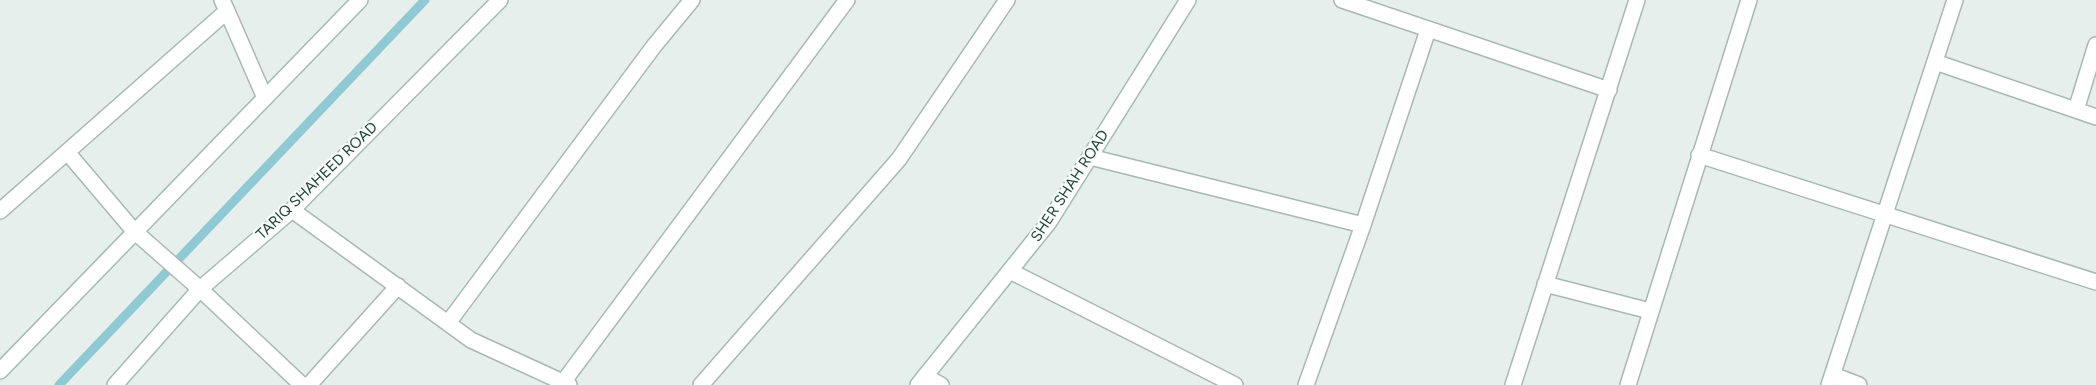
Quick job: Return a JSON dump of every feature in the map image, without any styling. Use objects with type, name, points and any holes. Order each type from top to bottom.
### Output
[{"type":"street","points":[[0,371],[139,236],[265,98],[360,0]]},
{"type":"street","name":"TARIQ SHAHEED ROAD","points":[[115,385],[196,285],[292,210],[500,0]]},
{"type":"street","points":[[448,323],[654,46],[692,0]]},
{"type":"street","points":[[292,210],[471,340],[567,383],[848,0]]},
{"type":"street","points":[[701,385],[899,159],[1007,0]]},
{"type":"street","name":"SHER SHAH ROAD","points":[[921,381],[1049,222],[1188,0]]},
{"type":"street","points":[[1342,0],[1609,90]]},
{"type":"street","points":[[1513,385],[1637,0]]},
{"type":"street","points":[[1628,385],[1699,155],[1750,0]]},
{"type":"street","points":[[1859,385],[1831,380],[1955,0]]},
{"type":"street","points":[[0,211],[67,152],[224,6],[265,98]]},
{"type":"street","points":[[1306,385],[1363,225],[1428,30]]},
{"type":"street","points":[[2076,110],[2096,45]]},
{"type":"street","points":[[1934,62],[2096,117]]},
{"type":"street","points":[[67,152],[139,236],[196,285],[302,385]]},
{"type":"street","points":[[1699,155],[2096,282]]},
{"type":"street","points":[[1090,157],[1363,225]]},
{"type":"street","points":[[1010,271],[1235,385]]},
{"type":"street","points":[[1545,284],[1650,311]]},
{"type":"street","points":[[309,385],[398,286]]},
{"type":"street","points":[[921,381],[941,385]]},
{"type":"waterway","points":[[59,385],[425,0]]}]
